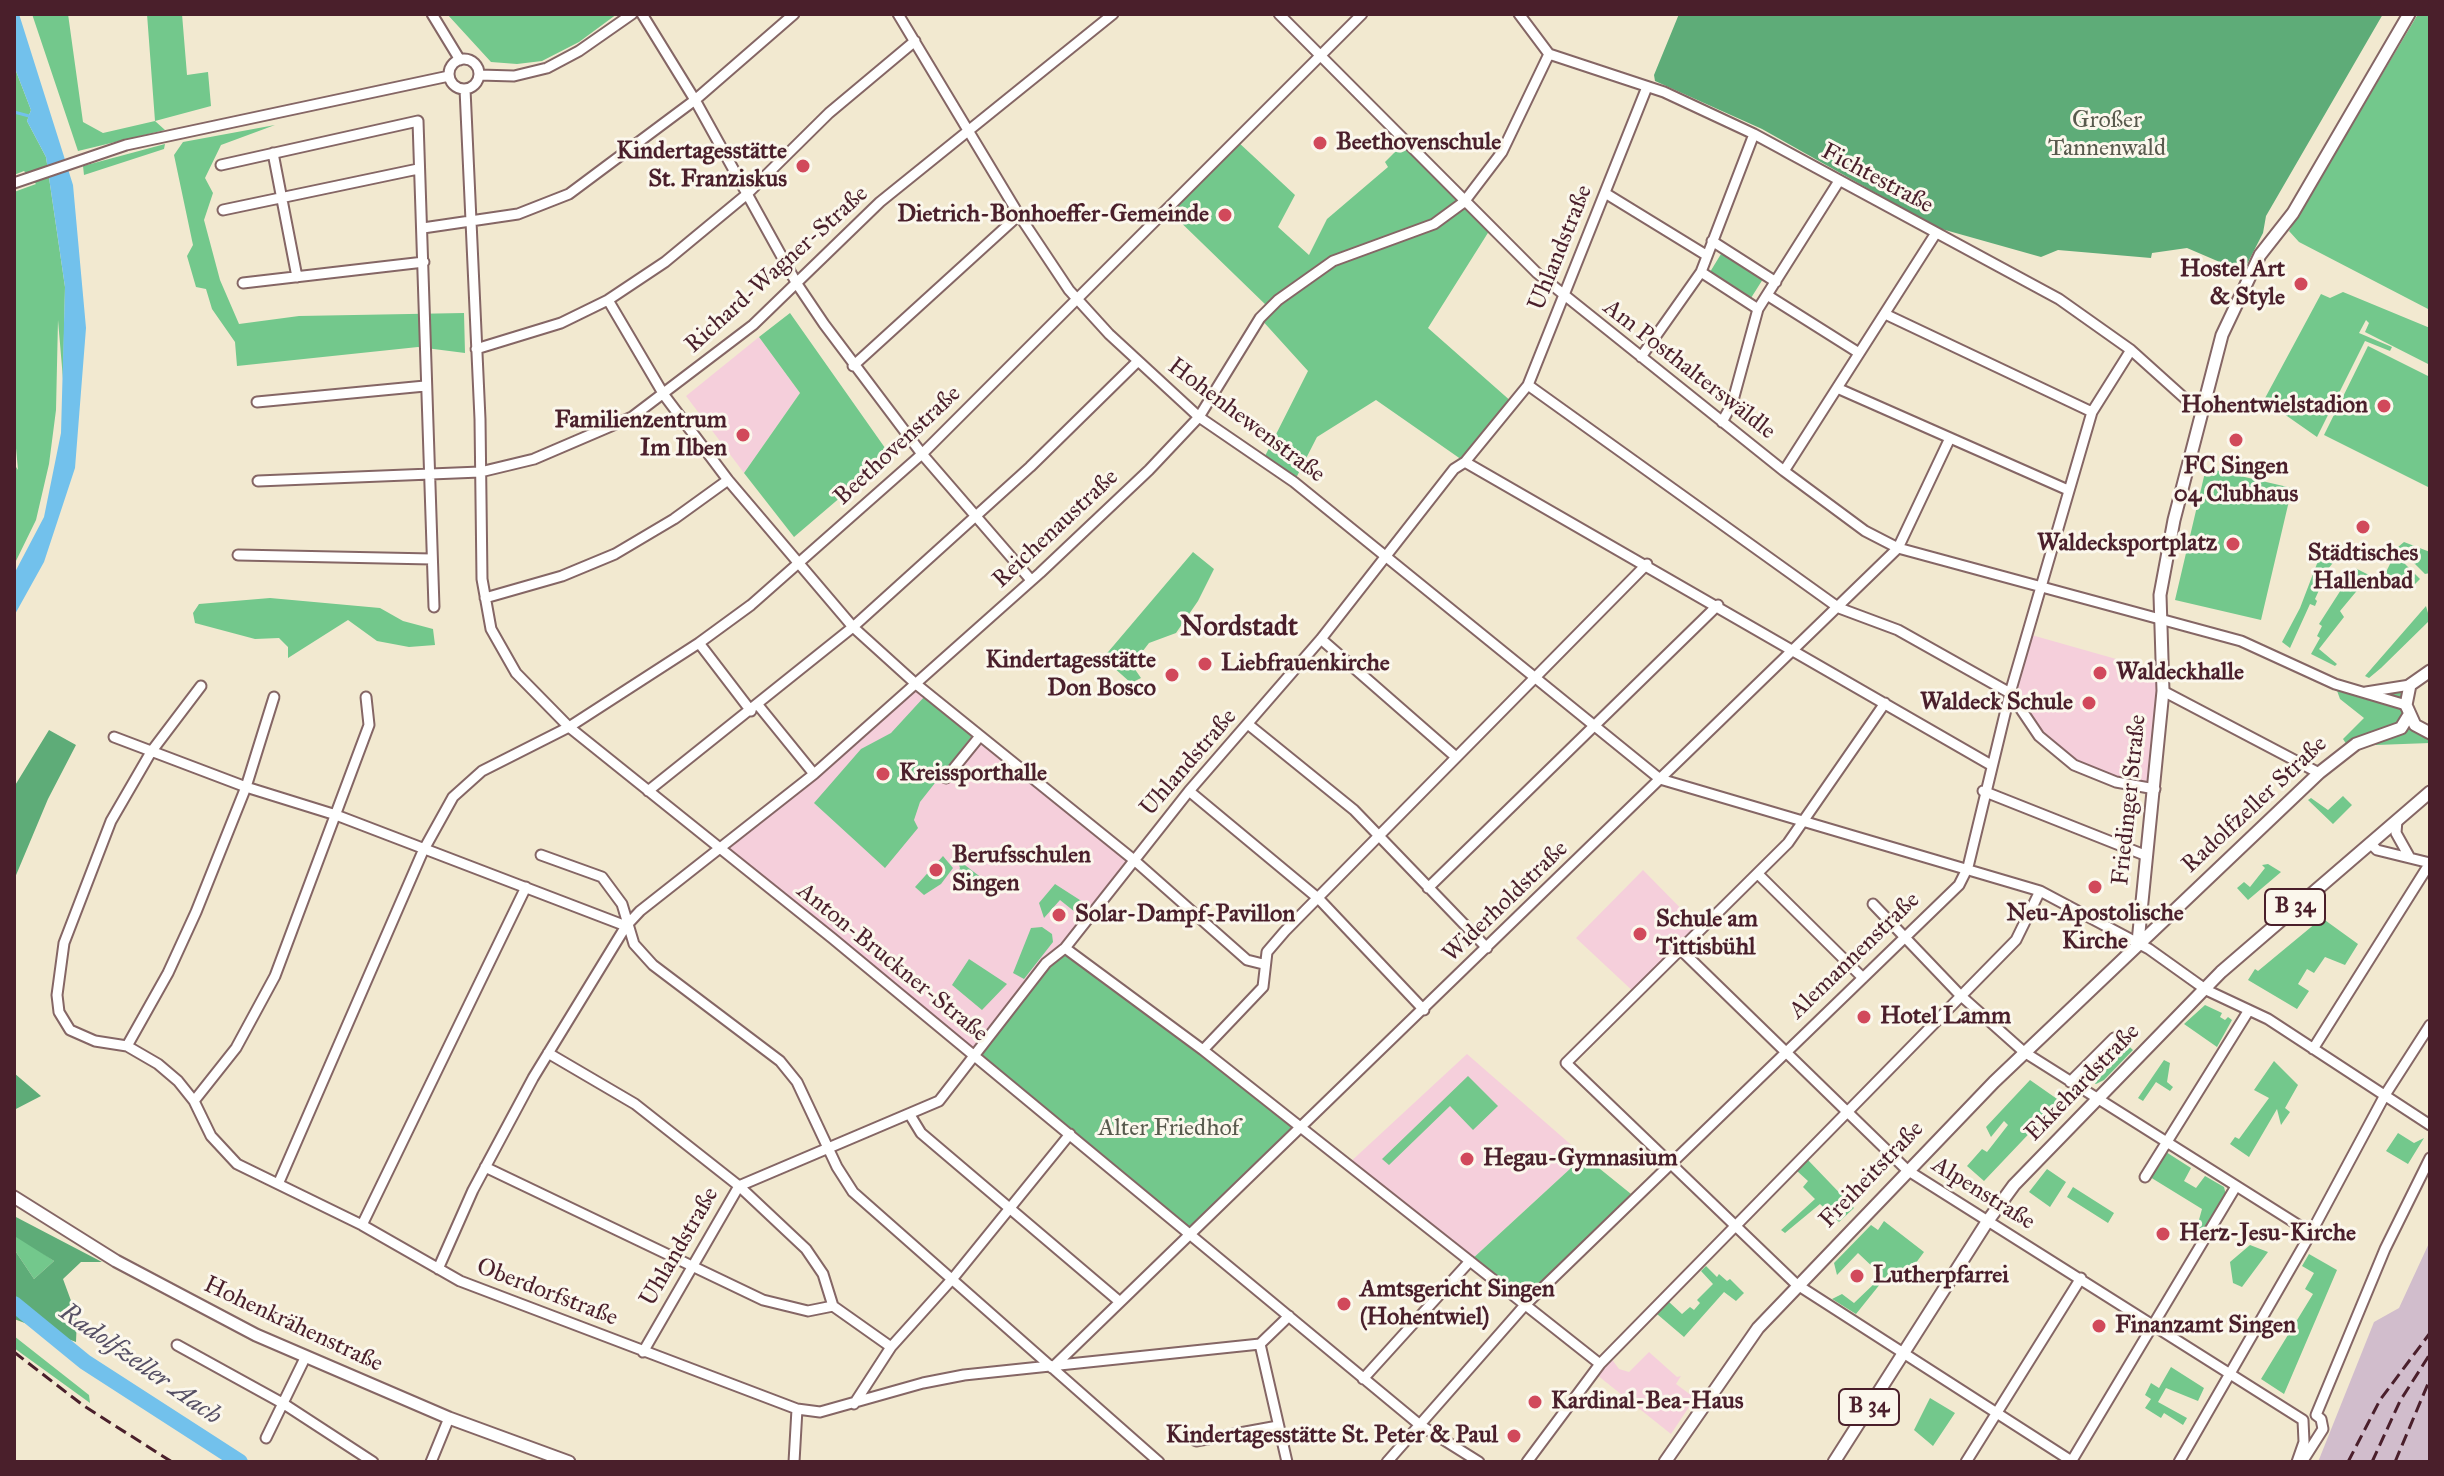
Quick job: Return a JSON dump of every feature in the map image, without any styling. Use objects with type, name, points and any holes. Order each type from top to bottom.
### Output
[{"type":"main road","name":"Friedinger Straße","points":[[2138,942],[2163,691],[2160,617],[2174,520],[2222,335],[2260,255],[2293,213],[2409,14]]},
{"type":"main road","points":[[2430,671],[2410,685],[2407,710],[2415,725],[2430,733]]},
{"type":"main road","name":"Radolfzeller Straße","points":[[2138,942],[2319,773],[2356,744],[2401,728],[2407,710]]},
{"type":"main road","name":"Ekkehardstraße","points":[[1834,1462],[1987,1222],[2014,1185],[2205,989],[2430,792]]},
{"type":"main road","points":[[2141,911],[2161,921]]},
{"type":"main road","name":"Freiheitstraße","points":[[1665,1462],[1734,1358],[1796,1284],[2024,1052],[2138,942]]},
{"type":"main road","name":"Hohenkrähenstraße","points":[[14,1197],[74,1237],[180,1297],[305,1358],[449,1418],[569,1462]]},
{"type":"street","points":[[432,14],[460,60]]},
{"type":"street","points":[[479,75],[514,76],[547,68],[579,51],[632,14]]},
{"type":"street","points":[[642,14],[695,100],[797,284],[853,366],[922,454],[1031,580]]},
{"type":"street","points":[[423,228],[518,214],[569,194],[695,100],[794,14]]},
{"type":"street","name":"Hohenhewenstraße","points":[[898,14],[1019,215],[1078,301],[1137,362],[1199,417],[1294,482],[1385,554],[1660,779]]},
{"type":"street","name":"Richard-Wagner-Straße","points":[[258,481],[480,472],[534,459],[632,417],[753,325],[880,202],[1113,14]]},
{"type":"street","name":"Am Posthalterswäldle","points":[[1279,14],[1464,202],[1563,296],[1865,531],[1898,548],[2241,641],[2356,692],[2407,710]]},
{"type":"street","name":"Beethovenstraße","points":[[279,1182],[423,851],[442,813],[467,782],[508,756],[569,727],[699,643],[797,565],[922,454],[1362,14]]},
{"type":"street","points":[[1519,14],[1549,54]]},
{"type":"street","points":[[476,349],[561,323],[608,300],[665,262],[746,195],[829,113],[915,41]]},
{"type":"street","name":"Fichtestraße","points":[[1549,54],[1647,87],[1754,134],[2059,299],[2131,350],[2201,413]]},
{"type":"street","name":"Reichenaustraße","points":[[438,1269],[485,1167],[548,1053],[626,926],[640,911],[814,774],[1031,580],[1199,417],[1260,318],[1288,291],[1333,261],[1434,224],[1464,202],[1502,152],[1549,54]]},
{"type":"street","points":[[460,60],[473,62],[479,75],[477,82],[465,89],[452,83],[449,76],[454,63],[460,60]]},
{"type":"street","points":[[14,183],[172,134],[449,76]]},
{"type":"street","name":"Uhlandstraße","points":[[643,1352],[739,1186],[939,1101],[1046,963],[1065,948],[1189,791],[1321,639],[1454,469],[1465,462],[1528,385],[1647,87]]},
{"type":"street","name":"Anton-Bruckner-Straße","points":[[465,89],[480,472],[479,520],[485,598],[491,629],[507,660],[542,703],[569,727],[1070,1134],[1363,1379],[1420,1425],[1479,1462]]},
{"type":"street","points":[[221,165],[418,121],[434,607]]},
{"type":"street","points":[[1641,357],[1701,272],[1754,134]]},
{"type":"street","points":[[273,153],[297,277]]},
{"type":"street","points":[[223,210],[418,169]]},
{"type":"street","points":[[1722,422],[1732,404],[1758,309],[1839,181]]},
{"type":"street","points":[[1605,193],[1706,255]]},
{"type":"street","points":[[853,366],[1019,215]]},
{"type":"street","points":[[1784,471],[1936,233]]},
{"type":"street","points":[[1712,241],[1776,282]]},
{"type":"street","points":[[243,283],[424,262]]},
{"type":"street","points":[[1701,272],[1758,309]]},
{"type":"street","points":[[1767,295],[1859,353]]},
{"type":"street","points":[[608,300],[664,395],[797,565],[853,627],[916,684],[1134,860],[1247,960],[1263,964]]},
{"type":"street","points":[[1885,314],[2092,412]]},
{"type":"street","name":"Alemannenstraße","points":[[1387,1462],[1525,1305],[1863,978],[1903,935],[1959,885],[1968,867],[1983,791],[2092,412],[2131,350]]},
{"type":"street","points":[[648,791],[853,627],[976,518],[1137,362]]},
{"type":"street","points":[[1528,385],[1839,608],[1898,630],[2010,693],[2039,736],[2074,765],[2116,782],[2155,789]]},
{"type":"street","points":[[257,402],[425,386]]},
{"type":"street","points":[[1837,388],[2068,490]]},
{"type":"street","name":"Widerholdstraße","points":[[1052,1368],[1898,548],[1950,438]]},
{"type":"street","points":[[1465,462],[1647,564],[1991,765]]},
{"type":"street","points":[[485,598],[562,576],[615,554],[674,519],[728,480]]},
{"type":"street","points":[[238,555],[432,559]]},
{"type":"street","points":[[1203,1050],[1263,987],[1263,964],[1276,941],[1647,564]]},
{"type":"street","points":[[1428,888],[1718,605]]},
{"type":"street","points":[[1321,639],[1456,757]]},
{"type":"street","points":[[699,643],[814,774]]},
{"type":"street","points":[[2356,692],[2410,685]]},
{"type":"street","points":[[151,752],[201,686]]},
{"type":"street","points":[[2163,691],[2319,773]]},
{"type":"street","points":[[127,1046],[179,949],[246,787],[274,697]]},
{"type":"street","points":[[194,1101],[236,1048],[275,976],[369,725],[366,697]]},
{"type":"street","points":[[1885,703],[1806,820],[1682,951],[1566,1063],[1796,1284],[2072,1462],[2235,1188]]},
{"type":"street","points":[[1249,725],[1354,810],[1487,948]]},
{"type":"street","points":[[946,778],[980,736]]},
{"type":"street","points":[[114,737],[246,787],[336,815],[423,851],[626,926]]},
{"type":"street","name":"Oberdorfstraße","points":[[151,752],[111,821],[78,904],[58,967],[59,1012],[70,1030],[95,1041],[127,1046],[158,1064],[194,1101],[211,1136],[237,1164],[266,1180],[279,1182],[438,1269],[643,1352],[797,1409],[820,1412],[937,1380],[1012,1369],[1052,1368],[1260,1344]]},
{"type":"street","points":[[1660,779],[1968,867],[2040,891],[2138,942],[2205,989],[2249,1010],[2430,1125]]},
{"type":"street","points":[[1189,791],[1319,899],[1424,1010]]},
{"type":"street","points":[[1983,791],[2147,856]]},
{"type":"street","points":[[2397,820],[2396,833],[2410,858]]},
{"type":"street","points":[[2313,1049],[2430,863],[2377,850],[2370,843]]},
{"type":"street","points":[[541,855],[602,877],[622,904],[626,926],[634,944],[653,965],[780,1061],[797,1082],[853,1192],[954,1277],[1159,1462]]},
{"type":"street","points":[[1758,874],[1863,978]]},
{"type":"street","points":[[362,1225],[526,887]]},
{"type":"street","points":[[1527,1462],[1600,1364],[2016,940],[2040,891]]},
{"type":"street","points":[[1873,904],[1960,995],[2024,1052],[2235,1188],[2311,1233]]},
{"type":"street","points":[[1065,948],[1203,1050],[1600,1364]]},
{"type":"street","name":"Alpenstraße","points":[[1682,951],[1907,1170],[2303,1420]]},
{"type":"street","points":[[2145,1177],[2249,1010]]},
{"type":"street","points":[[2179,1462],[2311,1233],[2385,1095],[2430,1025]]},
{"type":"street","points":[[2070,1082],[2114,1038]]},
{"type":"street","points":[[548,1053],[635,1104],[739,1186],[806,1249],[823,1274],[833,1306],[891,1347]]},
{"type":"street","points":[[910,1115],[921,1133],[1120,1302]]},
{"type":"street","points":[[854,1404],[891,1347],[954,1277],[1070,1134]]},
{"type":"street","points":[[2300,1462],[2303,1420],[2316,1415],[2385,1249],[2430,1158]]},
{"type":"street","points":[[485,1167],[691,1267],[789,1308],[808,1311],[833,1306]]},
{"type":"street","points":[[1363,1379],[1470,1261]]},
{"type":"street","points":[[1966,1462],[2081,1278]]},
{"type":"street","points":[[1287,1462],[1260,1344],[1289,1316]]},
{"type":"street","points":[[177,1345],[284,1404],[373,1462]]},
{"type":"street","points":[[266,1438],[305,1358]]},
{"type":"street","points":[[794,1462],[797,1409]]},
{"type":"street","points":[[2300,1462],[2319,1434],[2323,1422],[2316,1415]]},
{"type":"street","points":[[431,1462],[449,1418]]},
{"type":"street","points":[[1196,1441],[1278,1426]]},
{"type":"street","points":[[2304,1432],[2312,1436],[2319,1434]]},
{"type":"shaded area","name":"Familienzentrum Im Ilben","points":[[759,337],[800,393],[744,473],[686,396]]},
{"type":"shaded area","name":"Waldeck Schule","points":[[2028,634],[2162,672],[2155,789],[2088,771],[2047,743],[2010,693]]},
{"type":"shaded area","name":"Berufsschulen Singen","points":[[916,684],[1134,860],[972,1055],[720,850]]},
{"type":"shaded area","name":"Schule am Tittisbühl","points":[[1643,870],[1703,931],[1637,995],[1576,938]]},
{"type":"shaded area","name":"Hegau-Gymnasium","points":[[1467,1054],[1584,1156],[1470,1261],[1347,1165]]},
{"type":"shaded area","points":[[2430,1241],[2430,1462],[2318,1462],[2374,1322],[2399,1308]]},
{"type":"shaded area","points":[[1649,1352],[1677,1377],[1681,1376],[1676,1384],[1695,1398],[1671,1434],[1597,1375],[1611,1358],[1619,1369],[1629,1372]]},
{"type":"green space","points":[[32,14],[68,14],[83,122],[103,133],[155,121],[165,130],[78,151]]},
{"type":"green space","points":[[147,14],[182,14],[187,75],[208,72],[211,106],[155,121]]},
{"type":"green space","points":[[447,14],[617,14],[579,42],[542,61],[517,64],[491,62]]},
{"type":"green space","name":"Großer Tannenwald","points":[[1679,14],[2383,14],[2266,216],[2263,233],[2243,272],[2187,248],[2152,253],[2151,258],[2058,250],[2041,257],[1938,228],[1762,129],[1655,81],[1654,75]]},
{"type":"green space","points":[[2418,14],[2430,14],[2430,310],[2299,242],[2289,231]]},
{"type":"green space","points":[[14,66],[31,110],[27,121],[46,157],[65,287],[63,379],[58,320],[56,410],[49,464],[36,520],[14,565],[14,464],[18,470],[14,426],[14,192],[36,184],[24,171],[14,175]]},
{"type":"green space","points":[[275,125],[221,145],[205,178],[213,193],[204,220],[220,280],[239,324],[299,316],[464,313],[465,353],[418,347],[237,366],[235,342],[212,309],[206,289],[196,287],[187,256],[193,245],[174,155],[183,142]]},
{"type":"green space","points":[[1237,141],[1295,195],[1278,227],[1309,255],[1327,219],[1388,167],[1385,162],[1404,143],[1491,228],[1428,328],[1513,403],[1465,462],[1376,400],[1317,437],[1294,482],[1263,460],[1308,371],[1260,318],[1269,308],[1168,210]]},
{"type":"green space","points":[[165,144],[164,149],[84,175],[83,166]]},
{"type":"green space","points":[[1721,254],[1763,279],[1751,298],[1710,272]]},
{"type":"green space","points":[[2343,292],[2430,328],[2430,365],[2365,332],[2369,323],[2366,320],[2359,333],[2392,347],[2390,351],[2365,341],[2317,437],[2264,400],[2321,294],[2330,298]]},
{"type":"green space","points":[[790,313],[890,455],[794,537],[744,473],[800,393],[759,337]]},
{"type":"green space","name":"Hohentwielstadion","points":[[2368,346],[2430,377],[2430,488],[2324,435]]},
{"type":"green space","name":"Waldecksportplatz","points":[[2206,468],[2292,488],[2261,620],[2175,600]]},
{"type":"green space","points":[[2404,542],[2430,552],[2430,573],[2425,574],[2398,547]]},
{"type":"green space","points":[[2315,549],[2336,559],[2328,569],[2328,577],[2321,574],[2315,584],[2320,588],[2317,601],[2315,606],[2310,604],[2290,648],[2282,642],[2300,608],[2318,561],[2311,557]]},
{"type":"green space","points":[[1193,552],[1214,569],[1198,601],[1176,633],[1149,643],[1132,665],[1141,678],[1131,683],[1103,658]]},
{"type":"green space","points":[[2395,554],[2420,579],[2410,589],[2384,576]]},
{"type":"green space","points":[[2355,568],[2375,578],[2369,590],[2360,587],[2340,611],[2344,617],[2319,649],[2337,664],[2335,666],[2311,654],[2320,638],[2317,636],[2322,626],[2319,624]]},
{"type":"green space","points":[[270,598],[380,608],[403,621],[433,629],[435,645],[409,647],[377,641],[348,620],[288,658],[288,647],[279,638],[255,639],[195,623],[193,613],[199,604]]},
{"type":"green space","points":[[2426,606],[2430,620],[2381,668],[2369,678],[2365,676]]},
{"type":"green space","points":[[2335,685],[2356,692],[2410,685],[2409,715],[2430,733],[2430,743],[2376,745],[2375,738],[2349,748],[2343,739],[2364,718],[2340,699]]},
{"type":"green space","points":[[925,696],[972,736],[920,802],[914,820],[918,828],[885,868],[814,803],[861,749],[891,733]]},
{"type":"green space","points":[[49,730],[76,745],[48,799],[14,880],[14,787]]},
{"type":"green space","points":[[2343,796],[2352,805],[2333,824],[2308,800],[2311,798],[2328,810]]},
{"type":"green space","points":[[943,856],[953,868],[941,884],[924,895],[915,887]]},
{"type":"green space","points":[[957,859],[991,885],[986,891],[978,885],[964,886],[954,881],[960,868]]},
{"type":"green space","points":[[2268,864],[2281,872],[2248,900],[2237,888],[2244,882],[2250,887],[2265,868],[2262,865]]},
{"type":"green space","points":[[1055,884],[1083,902],[1075,912],[1060,900],[1044,918],[1039,903]]},
{"type":"green space","points":[[2322,918],[2358,944],[2345,965],[2325,957],[2314,973],[2307,969],[2298,984],[2309,991],[2297,1009],[2248,980],[2255,969],[2258,971]]},
{"type":"green space","points":[[1042,927],[1052,934],[1053,942],[1024,979],[1013,973],[1031,928]]},
{"type":"green space","name":"Alter Friedhof","points":[[1065,948],[1299,1126],[1190,1233],[972,1055]]},
{"type":"green space","points":[[969,959],[1007,984],[982,1010],[952,985]]},
{"type":"green space","points":[[2205,1005],[2222,1013],[2220,1017],[2225,1020],[2228,1017],[2232,1020],[2217,1047],[2184,1024]]},
{"type":"green space","points":[[2119,1037],[2133,1050],[2104,1080],[2096,1084],[2082,1074]]},
{"type":"green space","points":[[2164,1060],[2170,1063],[2167,1082],[2173,1087],[2170,1091],[2156,1082],[2143,1101],[2138,1098]]},
{"type":"green space","points":[[2274,1061],[2298,1085],[2285,1108],[2290,1112],[2281,1125],[2277,1109],[2249,1157],[2230,1144],[2235,1137],[2239,1139],[2269,1098],[2254,1090]]},
{"type":"green space","points":[[14,1073],[41,1096],[14,1110]]},
{"type":"green space","points":[[1468,1076],[1498,1106],[1473,1130],[1450,1106],[1389,1165],[1382,1159]]},
{"type":"green space","points":[[2030,1080],[2060,1101],[1984,1181],[1967,1166],[1982,1149],[1987,1152],[2008,1125],[2004,1121],[1991,1137],[1986,1127]]},
{"type":"green space","points":[[2398,1133],[2414,1143],[2424,1138],[2408,1164],[2386,1151]]},
{"type":"green space","points":[[2166,1152],[2191,1168],[2184,1181],[2196,1188],[2205,1176],[2224,1187],[2226,1195],[2204,1233],[2197,1227],[2202,1209],[2150,1177]]},
{"type":"green space","points":[[1584,1156],[1636,1198],[1525,1305],[1470,1261]]},
{"type":"green space","points":[[1807,1159],[1854,1208],[1839,1222],[1820,1204],[1785,1233],[1781,1230],[1815,1199],[1803,1187],[1808,1181],[1797,1171]]},
{"type":"green space","points":[[2047,1169],[2066,1182],[2050,1207],[2029,1192]]},
{"type":"green space","points":[[2073,1187],[2114,1213],[2108,1223],[2067,1197]]},
{"type":"green space","points":[[14,1216],[102,1262],[81,1262],[63,1279],[77,1317],[76,1342],[14,1319],[14,1249],[34,1279],[54,1261],[16,1237]]},
{"type":"green space","points":[[1884,1221],[1924,1252],[1901,1283],[1889,1273],[1856,1314],[1832,1299],[1842,1294],[1854,1303],[1876,1282],[1877,1271],[1858,1253],[1837,1275],[1834,1263],[1871,1225],[1878,1230]]},
{"type":"green space","points":[[14,1233],[54,1261],[34,1279],[14,1249]]},
{"type":"green space","points":[[2250,1245],[2268,1252],[2242,1287],[2233,1283],[2230,1262]]},
{"type":"green space","points":[[2309,1254],[2337,1270],[2284,1394],[2261,1379],[2313,1294],[2305,1289],[2314,1273],[2302,1266]]},
{"type":"green space","points":[[1706,1266],[1717,1277],[1719,1274],[1727,1281],[1730,1279],[1744,1293],[1736,1301],[1724,1292],[1684,1337],[1657,1314],[1668,1301],[1682,1314],[1690,1307],[1694,1310],[1700,1303],[1697,1300],[1713,1284],[1701,1271]]},
{"type":"green space","points":[[14,1336],[89,1395],[90,1403],[14,1348]]},
{"type":"green space","points":[[2171,1367],[2204,1388],[2198,1401],[2166,1388],[2158,1402],[2187,1418],[2183,1425],[2164,1413],[2161,1418],[2145,1408],[2151,1399],[2145,1395],[2151,1383],[2159,1388]]},
{"type":"green space","points":[[1930,1398],[1955,1413],[1933,1446],[1914,1430]]},
{"type":"water","points":[[14,14],[19,14],[73,185],[86,328],[75,468],[44,562],[14,616],[14,574],[44,517],[61,433],[65,287],[46,157],[27,121],[31,110],[14,66]]},
{"type":"waterway","points":[[14,112],[29,116]]},
{"type":"waterway","name":"Radolfzeller Aach","points":[[14,1304],[85,1362],[240,1462]]},
{"type":"railway","points":[[2348,1462],[2380,1400],[2430,1333]]},
{"type":"railway","points":[[14,1352],[84,1406],[172,1462]]},
{"type":"railway","points":[[2372,1462],[2400,1401],[2430,1354]]},
{"type":"railway","points":[[2395,1462],[2430,1379]]},
{"type":"place","name":"Beethovenschule","points":[[1320,143]]},
{"type":"place","name":"Kindertagesstätte St. Franziskus","points":[[803,166]]},
{"type":"place","name":"Dietrich-Bonhoeffer-Gemeinde","points":[[1225,215]]},
{"type":"place","name":"Hostel Art & Style","points":[[2301,284]]},
{"type":"place","name":"Hohentwielstadion","points":[[2384,406]]},
{"type":"place","name":"Familienzentrum Im Ilben","points":[[743,435]]},
{"type":"place","name":"FC Singen 04 Clubhaus","points":[[2236,440]]},
{"type":"place","name":"Städtisches Hallenbad","points":[[2363,527]]},
{"type":"place","name":"Waldecksportplatz","points":[[2233,544]]},
{"type":"place","name":"Liebfrauenkirche","points":[[1205,664]]},
{"type":"place","name":"Waldeckhalle","points":[[2100,673]]},
{"type":"place","name":"Kindertagesstätte Don Bosco","points":[[1172,675]]},
{"type":"place","name":"Waldeck Schule","points":[[2089,703]]},
{"type":"place","name":"Kreissporthalle","points":[[883,774]]},
{"type":"place","name":"Berufsschulen Singen","points":[[936,870]]},
{"type":"place","name":"Neu-Apostolische Kirche","points":[[2095,887]]},
{"type":"place","name":"Solar-Dampf-Pavillon","points":[[1059,915]]},
{"type":"place","name":"Schule am Tittisbühl","points":[[1640,934]]},
{"type":"place","name":"Hotel Lamm","points":[[1864,1017]]},
{"type":"place","name":"Hegau-Gymnasium","points":[[1467,1159]]},
{"type":"place","name":"Herz-Jesu-Kirche","points":[[2163,1234]]},
{"type":"place","name":"Lutherpfarrei","points":[[1857,1276]]},
{"type":"place","name":"Amtsgericht Singen (Hohentwiel)","points":[[1344,1304]]},
{"type":"place","name":"Finanzamt Singen","points":[[2099,1326]]},
{"type":"place","name":"Kardinal-Bea-Haus","points":[[1535,1402]]},
{"type":"place","name":"Kindertagesstätte St. Peter & Paul","points":[[1514,1436]]},
{"type":"district","name":"Nordstadt","points":[[1239,628]]}]
